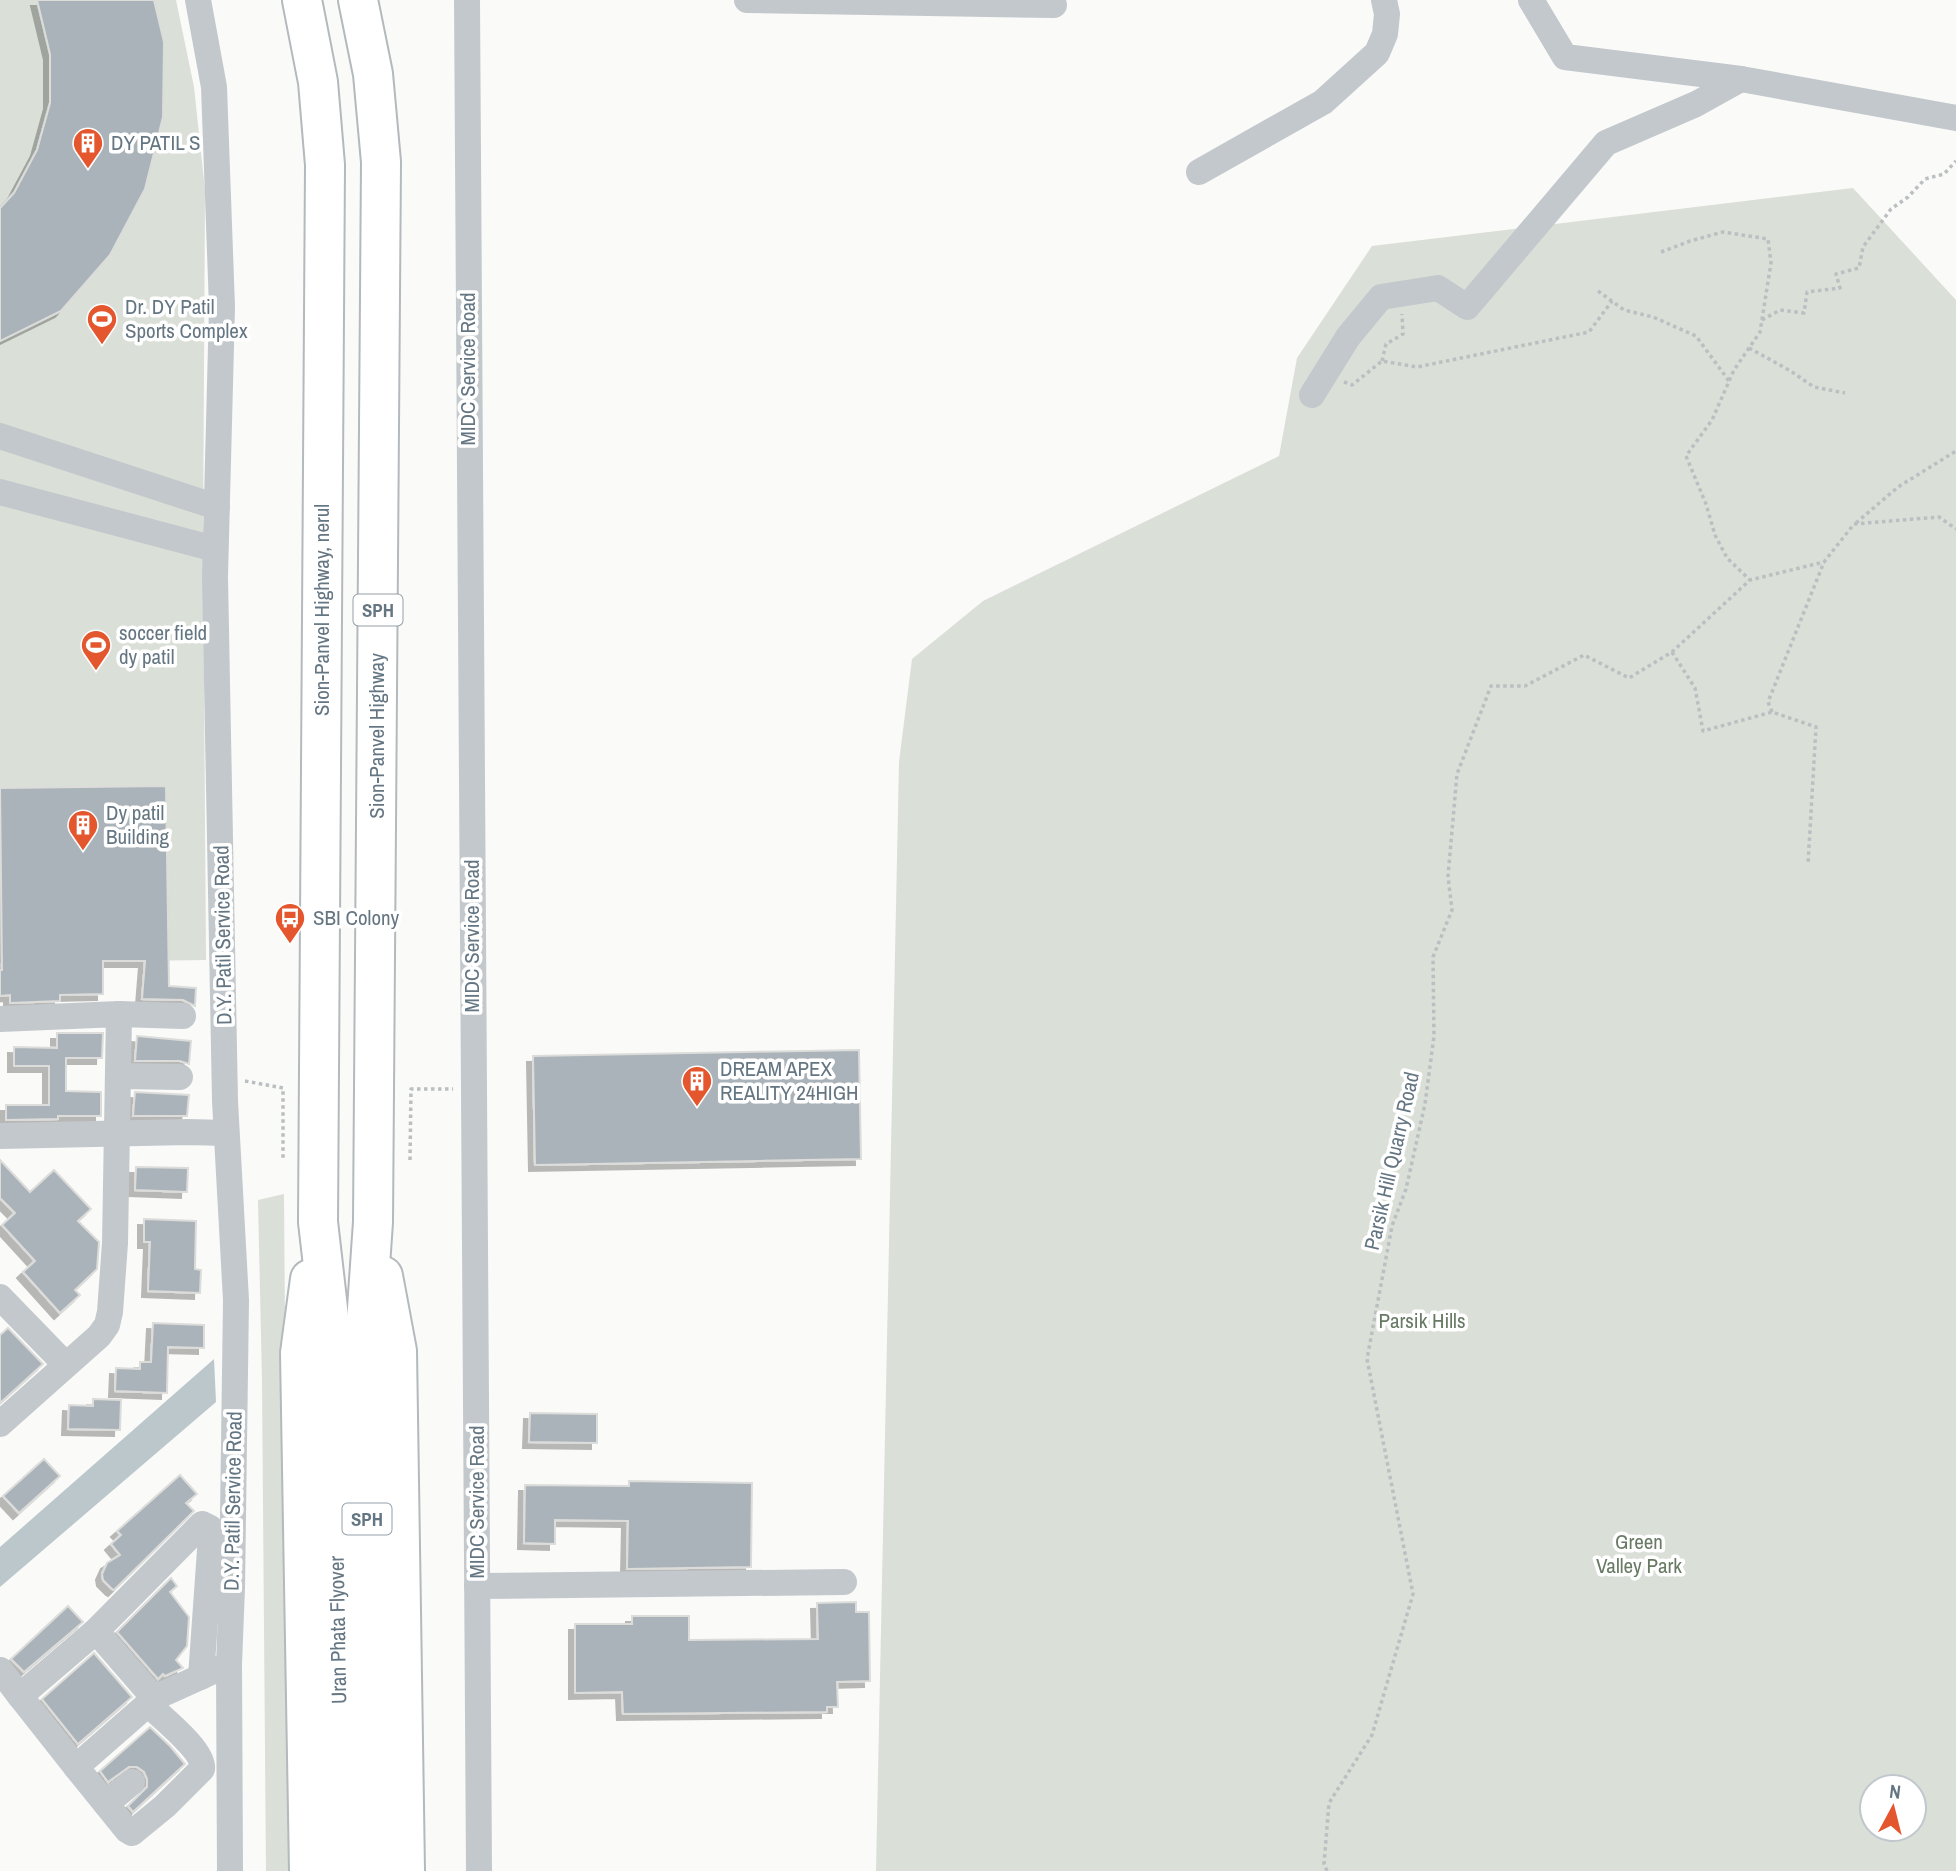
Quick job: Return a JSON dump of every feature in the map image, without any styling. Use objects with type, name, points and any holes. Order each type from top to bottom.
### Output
[{"type":"highway","name":"Sion-Panvel Highway, nerul","points":[[302,0],[318,82],[326,164],[318,1222]]},
{"type":"highway","name":"Sion-Panvel Highway","points":[[358,0],[373,74],[381,162],[373,1222]]},
{"type":"highway","name":"Uran Phata Flyover","points":[[318,1222],[333,1352],[354,1686],[372,1871]]},
{"type":"highway","points":[[309,1871],[300,1353],[318,1222]]},
{"type":"highway","name":"Uran Phata Flyover","points":[[342,1871],[354,1686],[364,1352],[373,1222]]},
{"type":"highway","points":[[373,1222],[397,1351],[405,1871]]},
{"type":"street","name":"D.Y. Patil Service Road","points":[[198,0],[215,88],[222,307],[215,549],[226,1133],[236,1300],[229,1664],[230,1871]]},
{"type":"street","name":"MIDC Service Road","points":[[467,0],[479,1871]]},
{"type":"street","points":[[747,0],[1054,5]]},
{"type":"street","points":[[1199,172],[1323,102],[1377,53],[1385,34],[1387,14],[1384,0]]},
{"type":"street","points":[[1531,0],[1565,57],[1741,79],[1956,118]]},
{"type":"street","points":[[1312,395],[1348,337],[1381,297],[1438,288],[1467,307],[1606,143],[1696,104],[1741,79]]},
{"type":"street","points":[[0,436],[217,507]]},
{"type":"street","points":[[0,492],[215,549]]},
{"type":"street","points":[[0,1424],[99,1336],[107,1325],[116,1218],[119,1014]]},
{"type":"street","points":[[0,1019],[119,1014],[183,1016]]},
{"type":"street","points":[[119,1076],[180,1077]]},
{"type":"street","points":[[0,1136],[226,1133]]},
{"type":"street","points":[[0,1297],[66,1365]]},
{"type":"street","points":[[20,1696],[96,1631],[202,1524],[210,1528],[201,1676]]},
{"type":"street","points":[[477,1586],[844,1582]]},
{"type":"street","points":[[0,1670],[132,1833],[165,1806],[202,1769],[203,1763],[197,1752],[177,1741],[151,1701],[96,1631]]},
{"type":"street","points":[[76,1767],[151,1701],[229,1664]]},
{"type":"street","points":[[106,1804],[132,1782]]},
{"type":"path","points":[[1762,320],[1780,310],[1804,313],[1807,292],[1840,288],[1836,274],[1858,268],[1863,247],[1891,209],[1908,197],[1925,179],[1944,174],[1956,161]]},
{"type":"path","points":[[1661,252],[1723,232],[1768,239],[1771,263],[1760,332],[1729,381],[1712,420],[1686,456],[1706,504],[1715,535],[1727,558],[1750,580]]},
{"type":"path","points":[[1598,291],[1624,310],[1653,317],[1696,336],[1729,381]]},
{"type":"path","points":[[1352,385],[1382,361],[1386,344],[1404,334],[1400,294]]},
{"type":"path","points":[[1382,361],[1417,367],[1589,332],[1612,301]]},
{"type":"path","points":[[1749,348],[1814,387],[1845,393]]},
{"type":"path","points":[[1772,712],[1768,702],[1824,562],[1854,524],[1898,487],[1956,451]]},
{"type":"path","points":[[1854,524],[1939,517],[1956,528]]},
{"type":"path","name":"Parsik Hill Quarry Road","points":[[1327,1871],[1324,1864],[1329,1803],[1372,1735],[1413,1594],[1367,1359],[1392,1226],[1406,1189],[1426,1104],[1434,1036],[1433,957],[1452,910],[1448,876],[1457,774],[1491,686],[1525,686],[1584,655],[1629,678],[1672,652],[1750,580],[1824,562]]},
{"type":"path","points":[[1672,652],[1695,688],[1703,731],[1772,712],[1816,727],[1808,864]]},
{"type":"path","points":[[225,1077],[283,1088],[283,1159]]},
{"type":"path","points":[[410,1160],[411,1089],[474,1089]]},
{"type":"green space","name":"Dr. DY Patil Sports Complex","points":[[0,0],[176,0],[194,87],[205,190],[203,547],[206,960],[0,963]]},
{"type":"green space","name":"Parsik Hills","points":[[1853,188],[1956,300],[1956,1871],[876,1871],[899,762],[912,659],[983,601],[1279,456],[1297,358],[1372,246]]},
{"type":"green space","points":[[284,1194],[289,1871],[266,1871],[258,1200]]},
{"type":"shaded area","points":[[214,1359],[216,1402],[0,1587],[0,1547]]},
{"type":"building","name":"DY PATIL S","points":[[37,0],[154,0],[164,42],[163,117],[145,189],[110,255],[61,311],[0,341],[0,208],[14,193],[37,150],[50,103],[50,54]]},
{"type":"building","name":"Dy patil Building","points":[[166,786],[169,986],[196,988],[195,1006],[183,1000],[142,999],[145,961],[103,961],[103,994],[60,995],[60,1001],[10,1003],[10,995],[0,996],[0,788]]},
{"type":"building","points":[[57,1033],[103,1033],[102,1058],[66,1058],[66,1091],[101,1092],[101,1116],[6,1120],[6,1105],[49,1105],[49,1066],[14,1066],[14,1047],[57,1048]]},
{"type":"building","points":[[137,1036],[191,1041],[189,1064],[180,1061],[135,1061]]},
{"type":"building","name":"DREAM APEX REALITY 24HIGH","points":[[859,1050],[861,1159],[535,1165],[533,1056]]},
{"type":"building","points":[[135,1092],[189,1095],[187,1116],[133,1116]]},
{"type":"building","points":[[0,1160],[30,1192],[54,1170],[91,1209],[78,1221],[99,1242],[97,1269],[75,1290],[80,1295],[60,1313],[23,1272],[35,1261],[2,1225],[15,1213],[0,1198]]},
{"type":"building","points":[[136,1167],[188,1168],[187,1192],[135,1190]]},
{"type":"building","points":[[144,1219],[196,1221],[195,1269],[201,1270],[200,1293],[148,1291],[150,1242],[144,1242]]},
{"type":"building","points":[[153,1323],[204,1325],[204,1348],[168,1347],[167,1393],[115,1391],[116,1368],[140,1369],[140,1362],[151,1362]]},
{"type":"building","points":[[8,1328],[43,1364],[0,1403],[0,1335]]},
{"type":"building","points":[[93,1399],[121,1400],[120,1430],[68,1429],[69,1405],[93,1406]]},
{"type":"building","points":[[530,1413],[597,1414],[597,1443],[529,1442]]},
{"type":"building","points":[[44,1459],[60,1476],[19,1513],[3,1496]]},
{"type":"building","points":[[180,1475],[197,1494],[186,1503],[194,1511],[114,1590],[112,1589],[103,1580],[102,1574],[107,1563],[120,1555],[111,1544],[121,1535],[117,1531]]},
{"type":"building","points":[[629,1481],[752,1483],[751,1567],[627,1569],[628,1521],[555,1520],[555,1544],[524,1543],[525,1485],[629,1486]]},
{"type":"building","points":[[171,1578],[177,1586],[170,1592],[189,1617],[187,1646],[176,1660],[183,1668],[165,1676],[163,1674],[158,1679],[117,1632]]},
{"type":"building","points":[[856,1602],[856,1612],[869,1612],[870,1681],[837,1682],[838,1707],[827,1707],[827,1712],[623,1714],[622,1692],[575,1693],[575,1624],[632,1624],[632,1616],[689,1616],[689,1640],[818,1639],[817,1603]]},
{"type":"building","points":[[68,1606],[83,1622],[24,1672],[11,1659]]},
{"type":"building","points":[[94,1653],[132,1697],[78,1744],[42,1699]]},
{"type":"building","points":[[150,1727],[185,1764],[133,1812],[128,1806],[147,1787],[144,1772],[137,1767],[129,1767],[108,1782],[100,1771]]},
{"type":"place","name":"DY PATIL S","points":[[88,170]]},
{"type":"place","name":"Dr. DY Patil Sports Complex","points":[[102,346]]},
{"type":"place","name":"soccer field dy patil","points":[[96,672]]},
{"type":"place","name":"Dy patil Building","points":[[83,852]]},
{"type":"place","name":"SBI Colony","points":[[290,945]]},
{"type":"place","name":"DREAM APEX REALITY 24HIGH","points":[[697,1108]]},
{"type":"park label","name":"Green Valley Park","points":[[1639,1554]]}]
